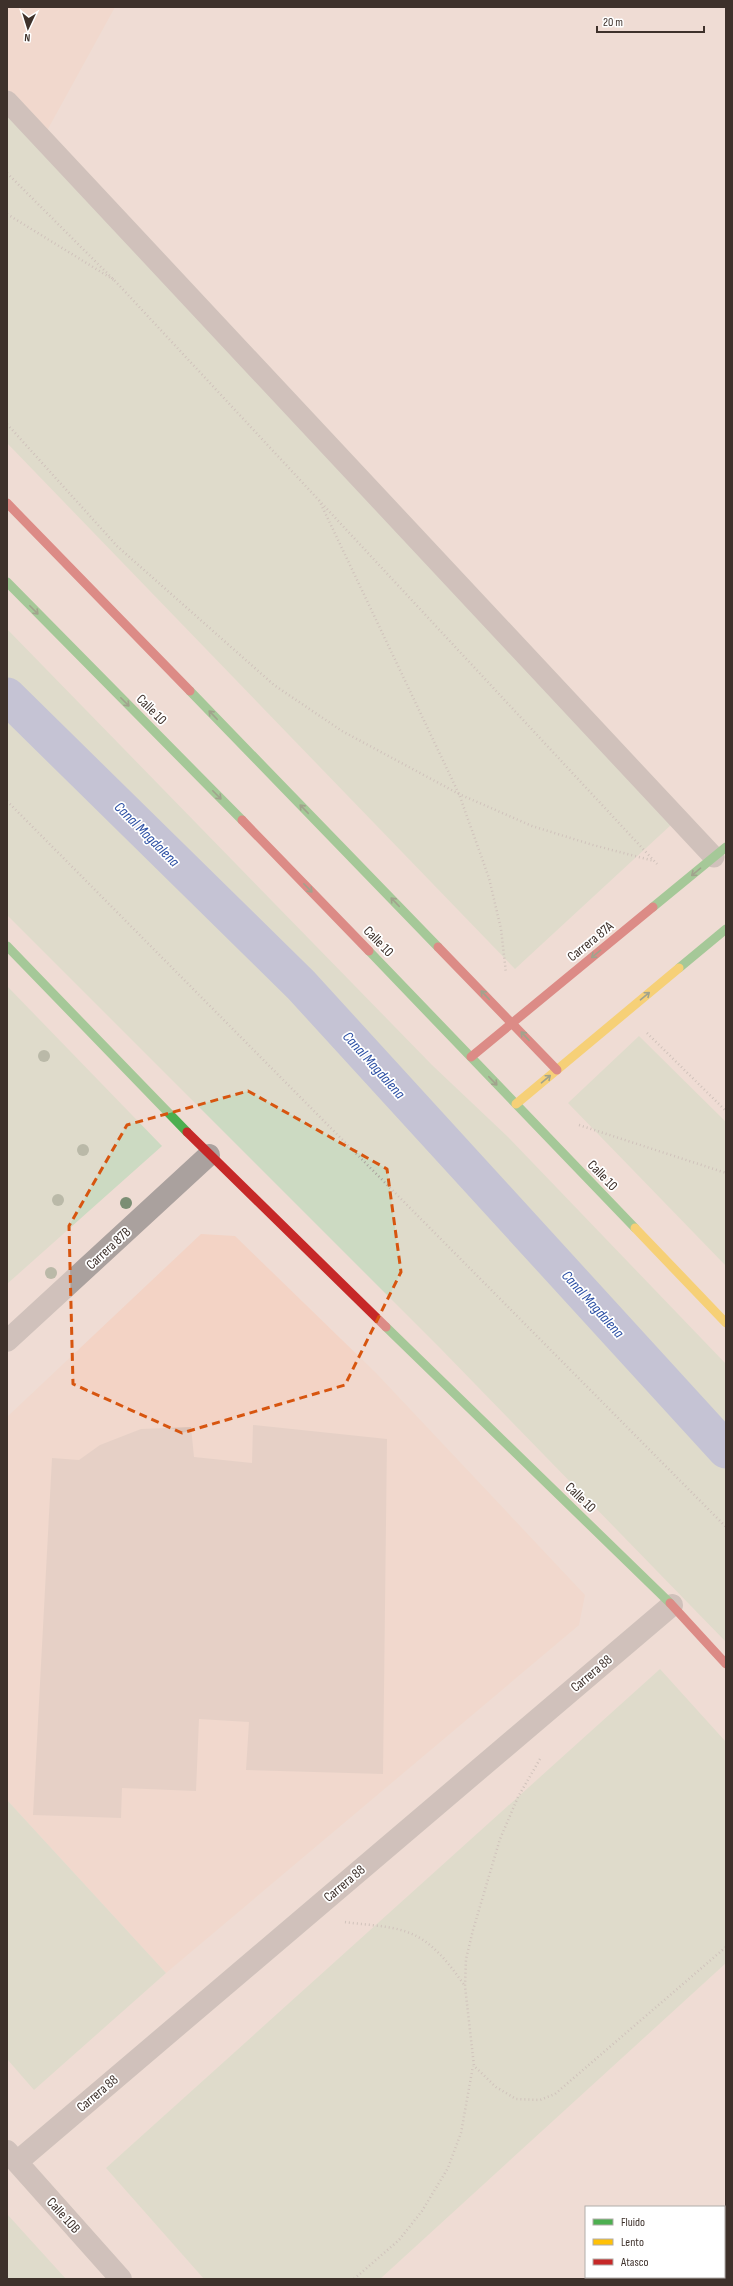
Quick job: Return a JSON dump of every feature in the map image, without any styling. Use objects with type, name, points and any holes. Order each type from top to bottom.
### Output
[{"type":"street","points":[[7,503],[557,1070]]},
{"type":"street","name":"Calle 10","points":[[7,582],[326,906],[726,1323]]},
{"type":"street","name":"Carrera 87A","points":[[471,1057],[720,852]]},
{"type":"street","points":[[516,1104],[726,929]]},
{"type":"street","name":"Calle 10","points":[[7,946],[209,1155],[672,1605],[726,1664]]},
{"type":"street","name":"Carrera 87B","points":[[7,1341],[209,1155]]},
{"type":"street","name":"Carrera 88","points":[[12,2157],[305,1916],[672,1605]]},
{"type":"street","name":"Calle 10B","points":[[12,2157],[121,2279]]},
{"type":"lane","points":[[7,101],[720,852]]},
{"type":"path","points":[[7,173],[117,283],[678,887]]},
{"type":"path","points":[[7,214],[117,283]]},
{"type":"path","points":[[7,424],[117,546],[274,685],[342,731],[459,794],[532,826],[593,846],[654,861]]},
{"type":"path","points":[[318,498],[459,794],[489,878],[501,929],[507,976]]},
{"type":"path","points":[[7,801],[726,1527]]},
{"type":"path","points":[[626,1012],[726,1111]]},
{"type":"path","points":[[576,1124],[726,1173]]},
{"type":"path","points":[[354,2279],[399,2240],[422,2211],[448,2168],[461,2133],[474,2066],[465,1986],[466,1959],[500,1839],[518,1797],[541,1757]]},
{"type":"path","points":[[305,1916],[406,1932],[430,1945],[445,1959],[465,1986]]},
{"type":"path","points":[[474,2066],[496,2087],[516,2099],[540,2100],[555,2094],[726,1947]]},
{"type":"highlighted area","points":[[248,1091],[387,1169],[401,1272],[345,1385],[182,1433],[73,1384],[69,1226],[127,1125]]},
{"type":"shaded area","points":[[7,7],[115,7],[43,138],[7,103]]},
{"type":"shaded area","points":[[201,1234],[235,1236],[376,1373],[585,1595],[579,1625],[166,1973],[7,1800],[7,1417]]},
{"type":"green space","points":[[7,103],[672,824],[515,969],[7,443]]},
{"type":"green space","points":[[7,629],[432,1065],[508,1137],[726,1364],[726,1642],[440,1348],[7,915]]},
{"type":"green space","points":[[7,986],[162,1146],[7,1284]]},
{"type":"green space","points":[[639,1036],[726,1122],[726,1266],[568,1103]]},
{"type":"green space","points":[[660,1669],[726,1742],[726,1963],[380,2279],[204,2279],[106,2168]]},
{"type":"green space","points":[[7,1800],[166,1973],[34,2090],[7,2059]]},
{"type":"green space","points":[[7,2214],[66,2279],[7,2279]]},
{"type":"building","points":[[253,1425],[387,1439],[383,1774],[246,1770],[249,1722],[199,1719],[196,1791],[122,1788],[121,1818],[33,1815],[52,1458],[79,1460],[100,1445],[141,1429],[191,1427],[194,1457],[252,1463]]},
{"type":"waterway","name":"Canal Magdalena","points":[[7,696],[301,985],[726,1450]]},
{"type":"traffic: fast","points":[[7,582],[242,820]]},
{"type":"traffic: fast","points":[[190,691],[438,947]]},
{"type":"traffic: fast","points":[[653,907],[726,847]]},
{"type":"traffic: fast","points":[[679,968],[726,929]]},
{"type":"traffic: fast","points":[[7,946],[187,1132]]},
{"type":"traffic: fast","points":[[369,951],[635,1228]]},
{"type":"traffic: fast","points":[[386,1327],[670,1603]]},
{"type":"traffic: slow","points":[[516,1104],[679,968]]},
{"type":"traffic: slow","points":[[635,1228],[726,1323]]},
{"type":"traffic: jam","points":[[7,503],[190,691]]},
{"type":"traffic: jam","points":[[242,820],[369,951]]},
{"type":"traffic: jam","points":[[471,1057],[653,907]]},
{"type":"traffic: jam","points":[[438,947],[557,1070]]},
{"type":"traffic: jam","points":[[187,1132],[386,1327]]},
{"type":"traffic: jam","points":[[670,1603],[726,1664]]}]
